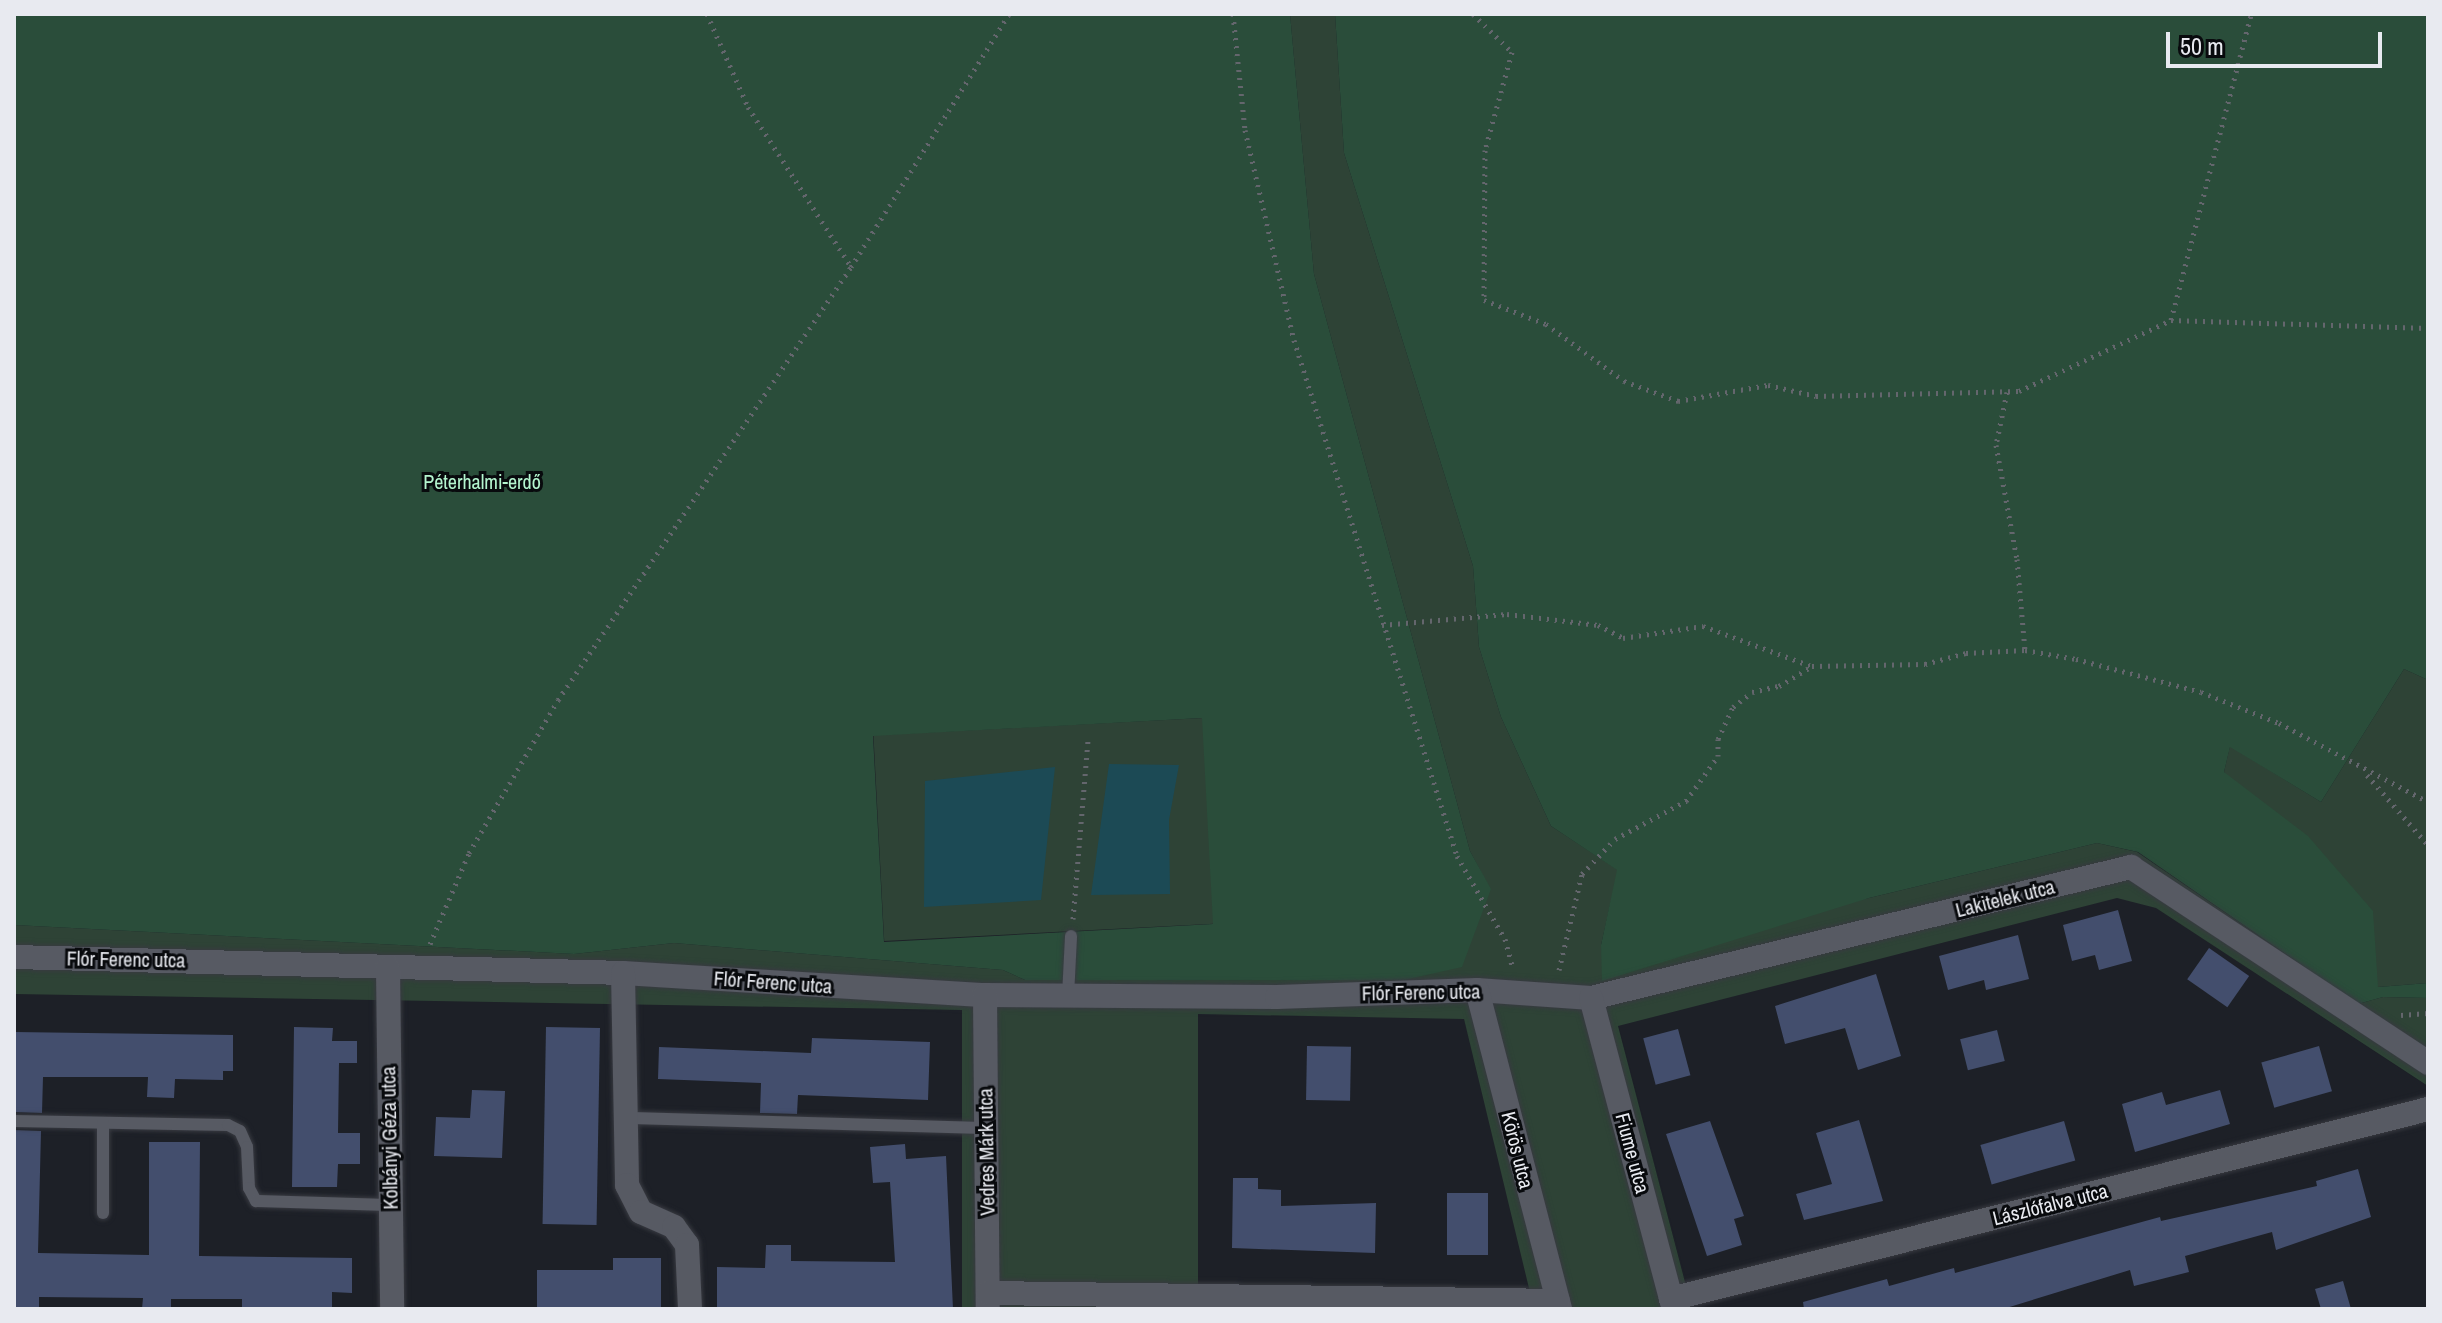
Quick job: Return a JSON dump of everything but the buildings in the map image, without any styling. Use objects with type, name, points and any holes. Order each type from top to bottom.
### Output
[{"type":"street","name":"Lakitelek utca","points":[[1543,993],[1591,998],[2131,867],[2428,1063]]},
{"type":"street","name":"Flór Ferenc utca","points":[[14,957],[623,973],[985,995],[1477,990],[1543,993]]},
{"type":"street","name":"Kolbányi Géza utca","points":[[388,968],[392,1309]]},
{"type":"street","points":[[623,973],[632,1200],[641,1212],[674,1227],[687,1245],[690,1309]]},
{"type":"street","name":"Körös utca","points":[[1477,990],[1559,1305]]},
{"type":"street","name":"Vedres Márk utca","points":[[985,995],[988,1301]]},
{"type":"street","name":"Fiume utca","points":[[1591,998],[1673,1304]]},
{"type":"street","name":"Lászlófalva utca","points":[[1673,1304],[2428,1109]]},
{"type":"street","points":[[988,1301],[1559,1305]]},
{"type":"lane","points":[[1068,996],[1071,936]]},
{"type":"lane","points":[[629,1118],[986,1128]]},
{"type":"lane","points":[[14,1121],[228,1125],[240,1131],[247,1147],[251,1195],[265,1204],[390,1205]]},
{"type":"lane","points":[[103,1123],[103,1213]]},
{"type":"path","points":[[707,14],[748,107],[851,267]]},
{"type":"path","points":[[419,969],[469,853],[558,700],[851,267],[1009,14]]},
{"type":"path","points":[[1233,14],[1245,130],[1294,340],[1457,856],[1505,939]]},
{"type":"path","points":[[1473,14],[1512,52],[1485,150],[1484,300],[1546,324],[1624,381],[1678,401],[1768,385],[1816,396],[2019,391],[2171,320],[2428,328]]},
{"type":"path","points":[[2171,320],[2251,14]]},
{"type":"path","points":[[2007,392],[1996,445],[2017,559],[2025,650]]},
{"type":"path","points":[[1382,625],[1507,614],[1598,625],[1623,638],[1703,626],[1812,666],[1925,664],[1966,653],[2025,650],[2201,692],[2279,723],[2364,772],[2428,802]]},
{"type":"path","points":[[1543,993],[1582,874],[1615,839],[1686,801],[1718,756],[1718,739],[1733,707],[1752,692],[1779,686],[1812,666]]},
{"type":"path","points":[[1071,936],[1088,741]]},
{"type":"path","points":[[2364,772],[2428,845]]},
{"type":"green space","name":"Péterhalmi-erdő","points":[[14,14],[1290,14],[1314,274],[1470,851],[1491,889],[1462,967],[1404,980],[1025,980],[1003,970],[674,943],[574,954],[14,925]],"holes":[[[1202,718],[1213,924],[884,942],[873,736]]]},
{"type":"green space","points":[[1290,14],[1335,14],[1344,153],[1473,566],[1479,647],[1501,717],[1551,826],[1618,870],[1601,945],[1869,898],[2097,843],[2137,852],[2358,1004],[2383,997],[2428,998],[2428,1086],[2156,908],[2117,898],[1618,1026],[1692,1309],[1534,1309],[1464,1019],[1198,1014],[1198,1309],[962,1309],[962,1010],[14,994],[14,925],[574,954],[674,943],[1003,970],[1025,980],[1404,980],[1490,889],[1470,851],[1314,274]]},
{"type":"green space","points":[[1335,14],[2428,14],[2428,680],[2404,669],[2321,802],[2230,747],[2224,772],[2308,836],[2373,911],[2378,987],[2428,983],[2428,998],[2383,997],[2358,1004],[2138,852],[2097,843],[1869,898],[1602,981],[1601,945],[1617,870],[1551,826],[1501,717],[1479,647],[1473,566],[1344,153]]},
{"type":"green space","points":[[2404,669],[2428,680],[2428,983],[2378,987],[2224,772],[2230,746],[2321,802]]},
{"type":"green space","points":[[1203,718],[1214,924],[884,941],[873,735]]},
{"type":"water","points":[[1109,764],[1179,765],[1169,820],[1170,894],[1091,895]]},
{"type":"water","points":[[1055,767],[1041,900],[924,907],[925,781]]}]
